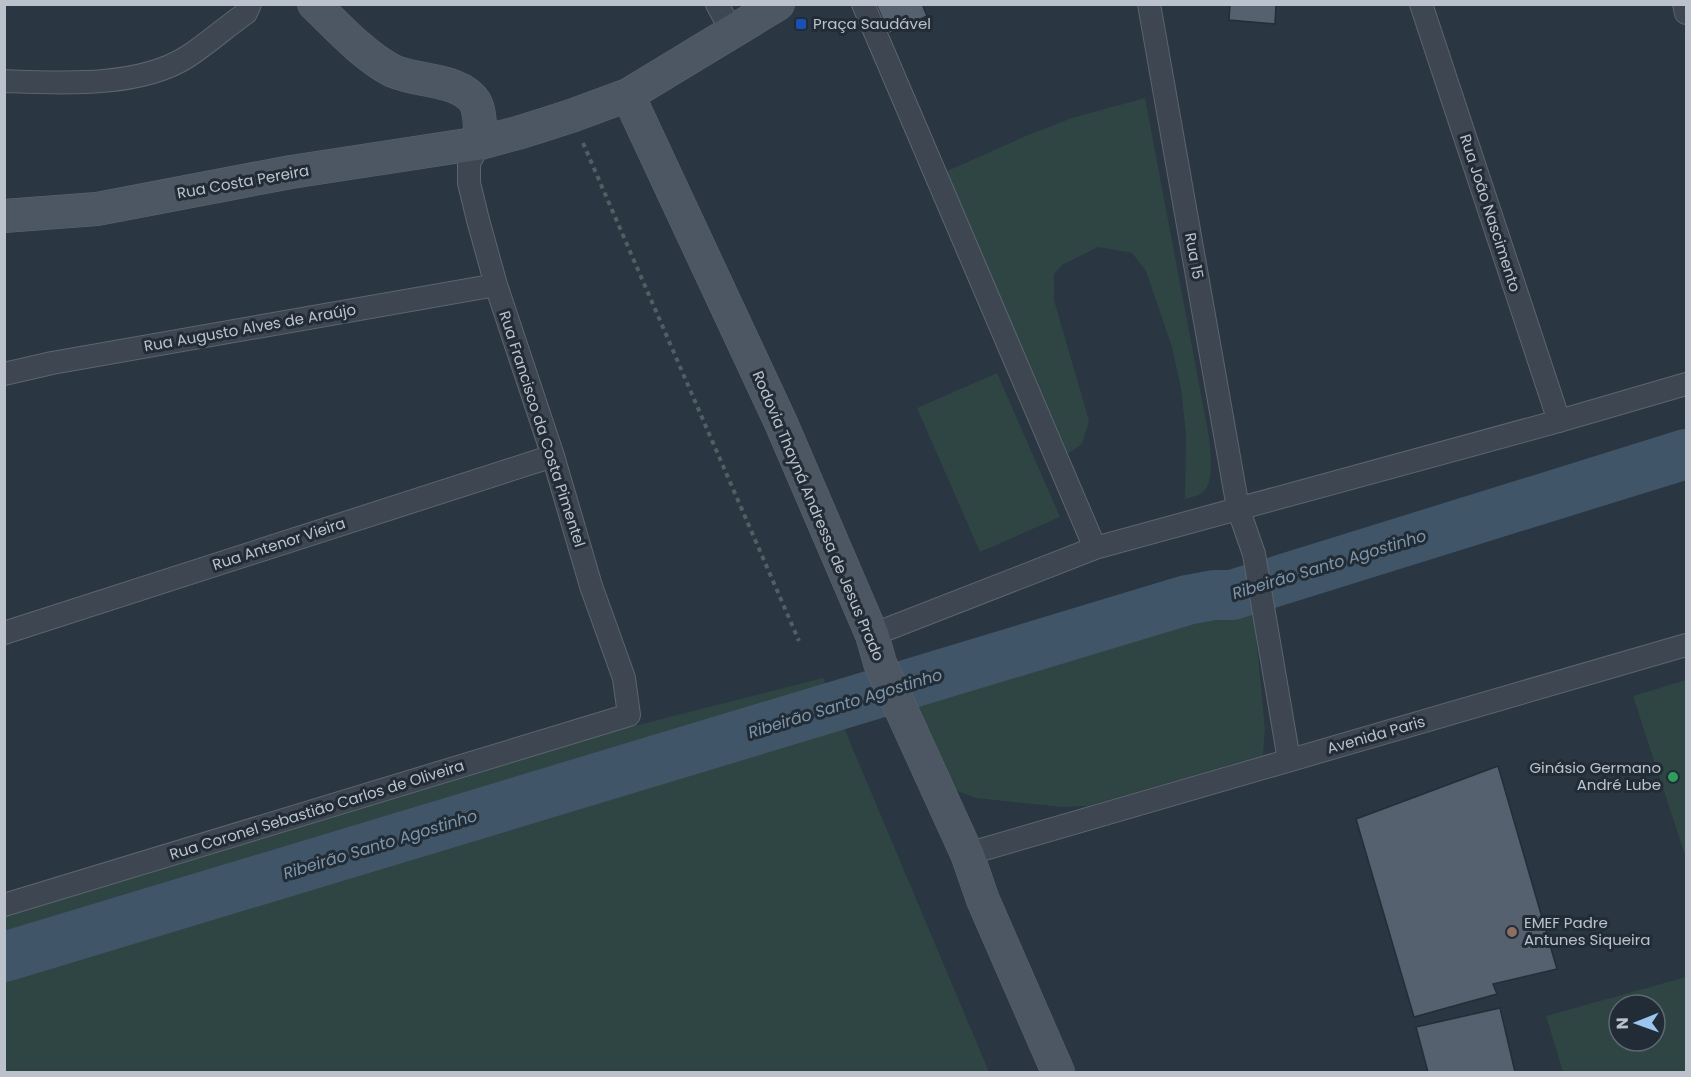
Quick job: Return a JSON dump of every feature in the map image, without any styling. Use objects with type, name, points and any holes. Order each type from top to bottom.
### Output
[{"type":"street","points":[[4,81],[101,80],[151,73],[186,58],[246,13],[250,4]]},
{"type":"street","points":[[314,4],[360,47],[391,70],[449,85],[466,93],[477,107],[480,143]]},
{"type":"street","points":[[628,95],[724,18],[778,4]]},
{"type":"street","points":[[863,4],[1095,548]]},
{"type":"street","name":"Rua 15","points":[[1149,4],[1238,508],[1254,554],[1289,760]]},
{"type":"street","name":"Rua João Nascimento","points":[[1421,4],[1559,421]]},
{"type":"street","points":[[1684,4],[1686,13]]},
{"type":"street","name":"Rua Costa Pereira","points":[[4,216],[98,209],[291,172],[480,143],[571,116],[628,95]]},
{"type":"street","name":"Rodovia Thayná Andressa de Jesus Prado","points":[[628,95],[781,423],[909,726],[967,854],[983,900],[1058,1072]]},
{"type":"street","name":"Rua Francisco da Costa Pimentel","points":[[480,143],[469,163],[469,183],[496,285],[553,456],[591,586],[624,678],[629,715]]},
{"type":"street","name":"Rua Augusto Alves de Araújo","points":[[4,374],[52,363],[496,285]]},
{"type":"street","points":[[876,649],[1095,548],[1686,384]]},
{"type":"street","name":"Rua Antenor Vieira","points":[[4,633],[553,456]]},
{"type":"street","name":"Avenida Paris","points":[[967,854],[1686,645]]},
{"type":"street","name":"Rua Coronel Sebastião Carlos de Oliveira","points":[[4,905],[629,715]]},
{"type":"path","points":[[571,116],[799,641]]},
{"type":"green space","points":[[1145,98],[1209,437],[1211,466],[1207,488],[1185,499],[1186,434],[1181,389],[1172,347],[1146,271],[1132,253],[1098,247],[1062,265],[1054,274],[1054,300],[1089,421],[1082,444],[1057,461],[936,176],[1072,118]]},
{"type":"green space","points":[[997,373],[1060,517],[980,552],[917,408]]},
{"type":"green space","points":[[1244,590],[1255,625],[1265,730],[1263,755],[1088,806],[1062,807],[976,798],[952,789],[904,685],[1187,600]]},
{"type":"green space","points":[[823,678],[989,1072],[5,1072],[4,917],[403,785]]},
{"type":"green space","name":"Ginásio Germano André Lube","points":[[1686,680],[1686,858],[1633,696]]},
{"type":"green space","points":[[1686,977],[1686,1072],[1563,1072],[1546,1016],[1607,999],[1607,1053],[1667,1053],[1667,993],[1629,993]]},
{"type":"building","points":[[876,4],[922,4],[927,16],[889,34]]},
{"type":"building","points":[[1230,4],[1276,4],[1275,24],[1229,20]]},
{"type":"building","points":[[1498,766],[1557,969],[1493,984],[1497,994],[1414,1017],[1356,819]]},
{"type":"building","points":[[1500,1008],[1515,1072],[1428,1072],[1416,1027]]},
{"type":"waterway","name":"Ribeirão Santo Agostinho","points":[[4,957],[1187,600],[1214,595],[1232,595],[1686,454]]},
{"type":"place","name":"Praça Saudável","points":[[801,24]]},
{"type":"place","name":"Ginásio Germano André Lube","points":[[1673,777]]},
{"type":"place","name":"EMEF Padre Antunes Siqueira","points":[[1512,932]]}]
